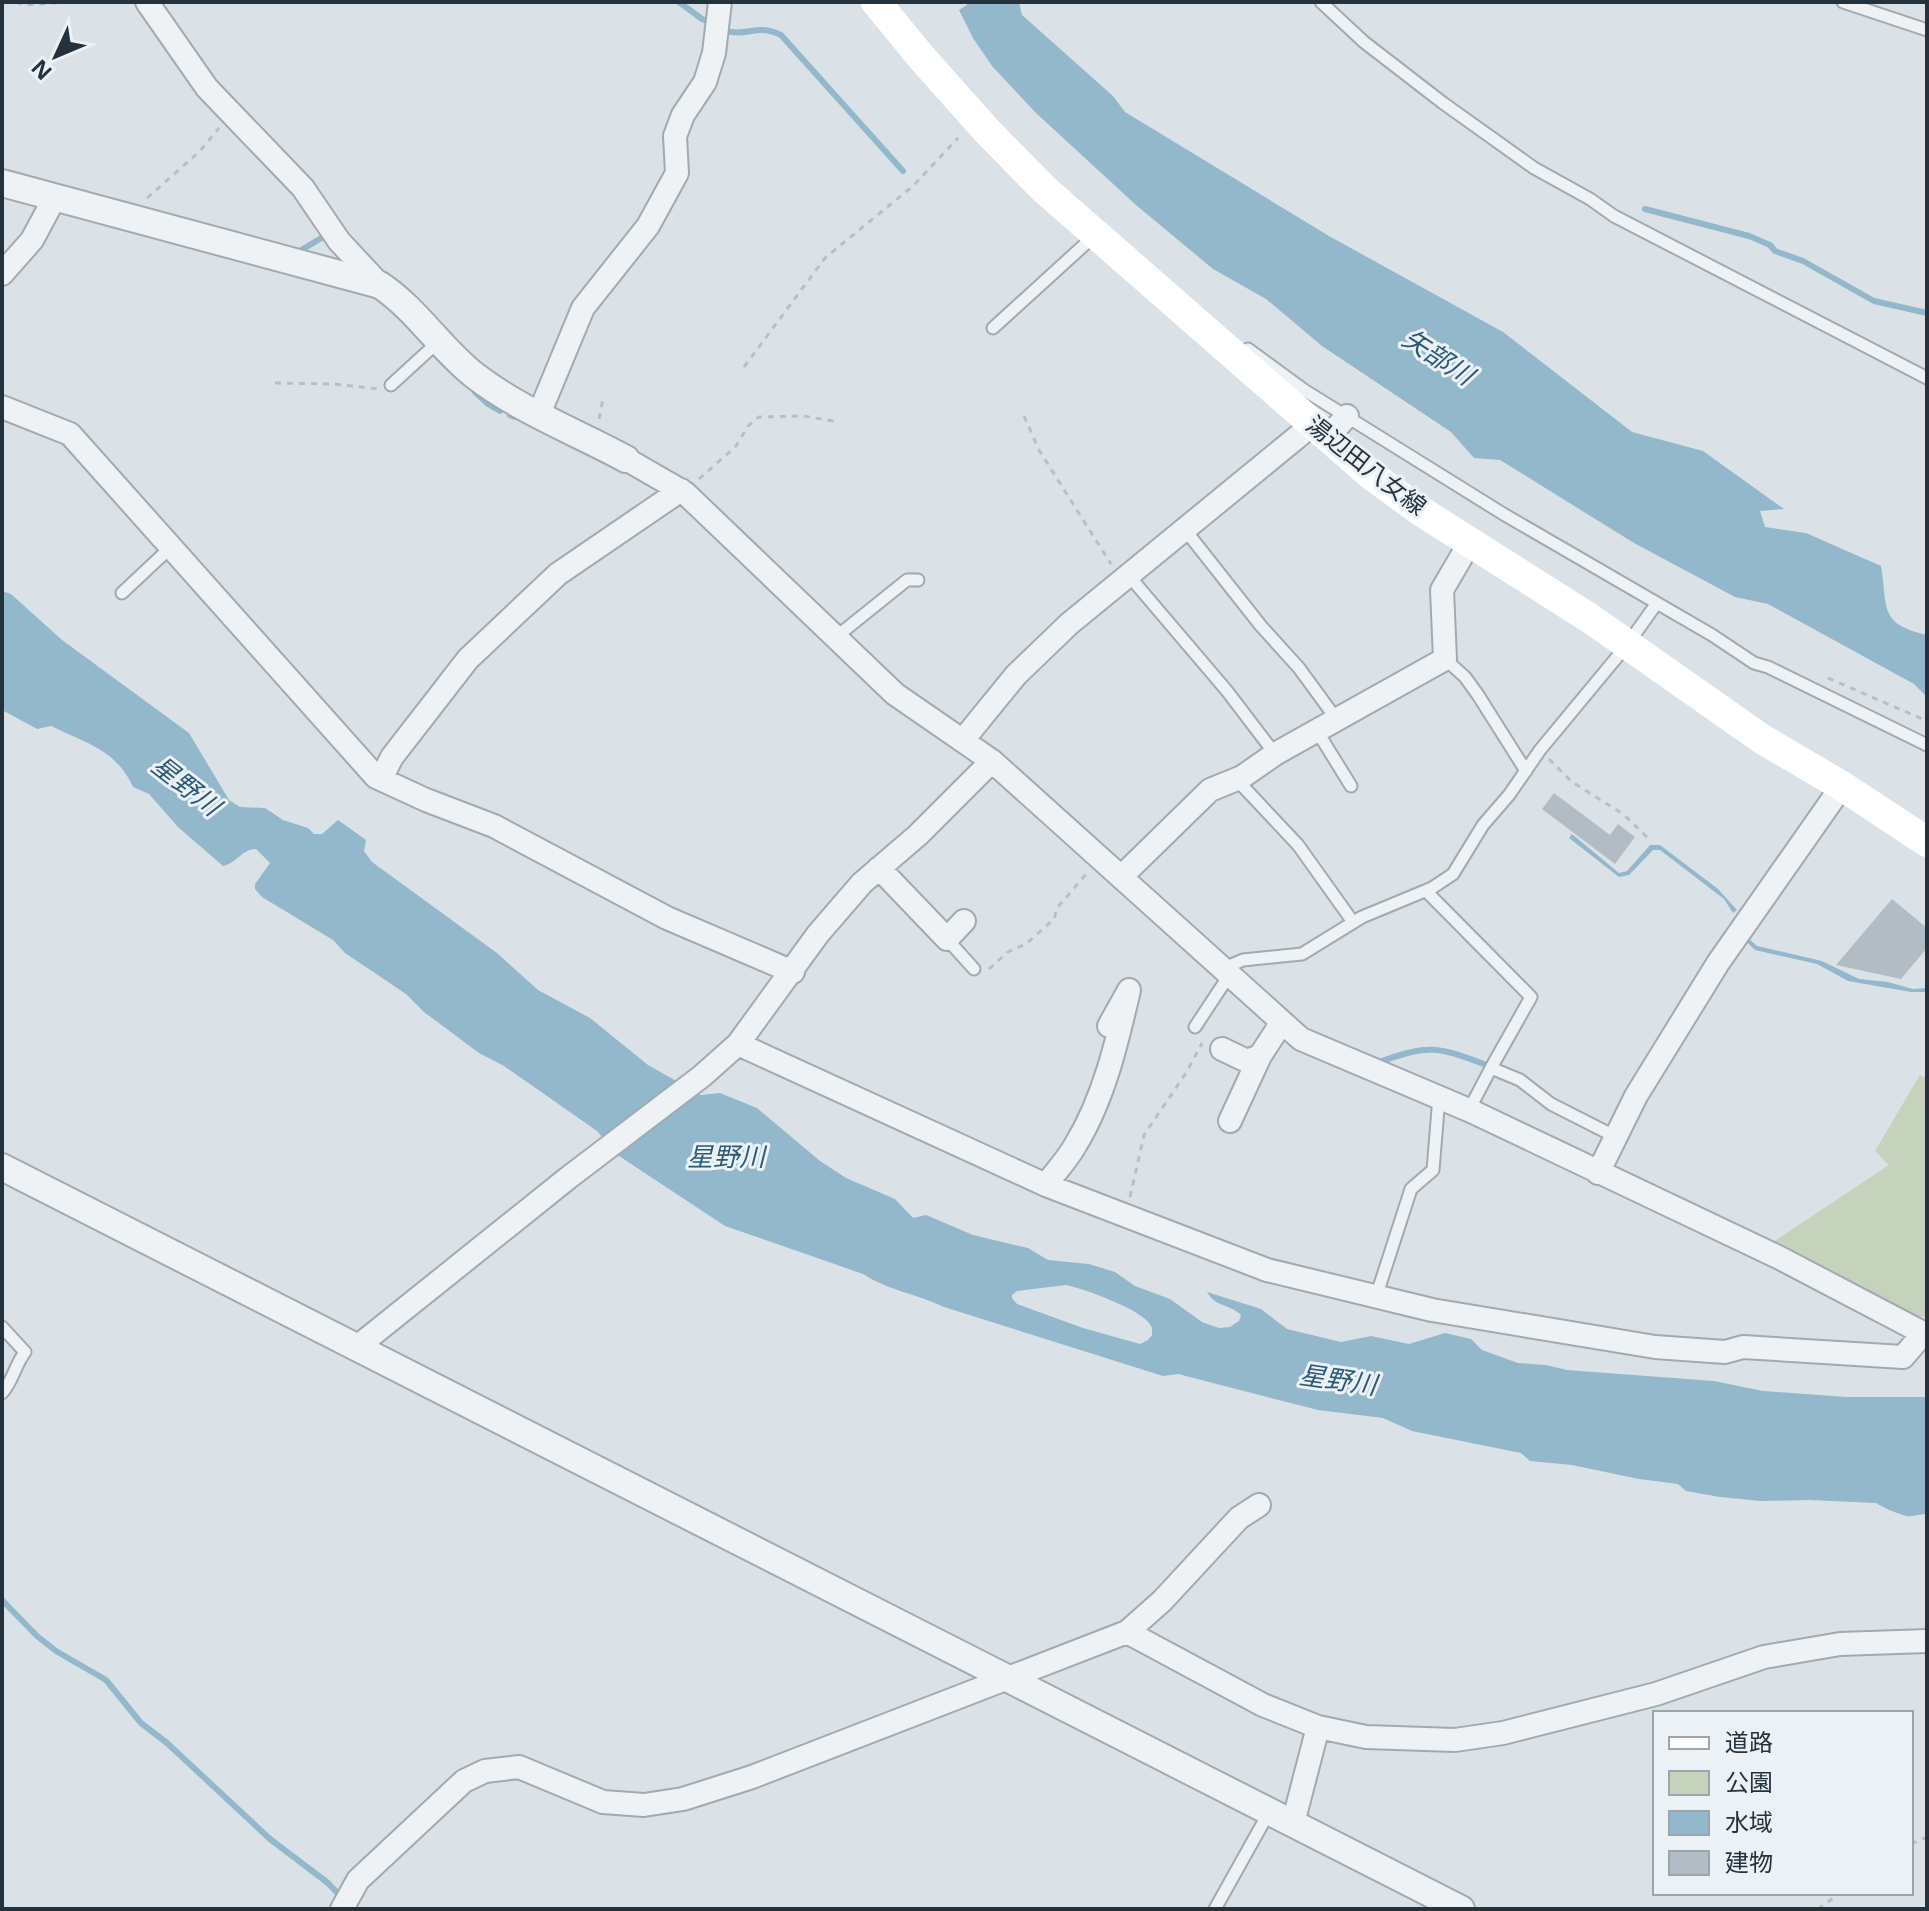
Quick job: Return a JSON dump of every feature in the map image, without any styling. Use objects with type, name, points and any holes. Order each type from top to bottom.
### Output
[{"type":"main road","name":"湯辺田八女線","points":[[876,2],[976,119],[1044,189],[1159,291],[1329,426],[1419,510],[1627,645],[1762,739],[1842,786],[1927,842]]},
{"type":"street","points":[[147,2],[207,88],[303,188],[339,241],[473,374],[507,397],[683,491],[895,694],[992,761],[1301,1039],[1469,1110],[1780,1258],[1924,1335],[1903,1357],[1743,1347],[1725,1352],[1655,1347],[1432,1310],[1376,1297],[1267,1270],[1046,1185],[738,1044]]},
{"type":"street","points":[[539,414],[583,308],[648,226],[677,173],[675,136],[683,115],[705,82],[714,53],[720,2]]},
{"type":"street","points":[[2,183],[380,285]]},
{"type":"street","points":[[2,274],[32,240],[54,199]]},
{"type":"street","points":[[2,407],[70,434],[376,777],[494,826],[667,918],[793,972]]},
{"type":"street","points":[[963,740],[1016,675],[1069,624],[1186,531],[1329,426]]},
{"type":"street","points":[[381,779],[392,757],[479,648],[558,574],[683,491]]},
{"type":"street","points":[[1122,876],[1210,790],[1237,780],[1275,754],[1445,659],[1442,590],[1470,542]]},
{"type":"street","points":[[357,1347],[568,1178],[702,1076],[738,1044],[818,934],[862,883],[918,835],[992,761]]},
{"type":"street","points":[[1598,1173],[1636,1096],[1718,963],[1842,786]]},
{"type":"street","points":[[879,868],[947,939],[964,921]]},
{"type":"street","points":[[1046,1185],[1076,1146],[1096,1104],[1129,990],[1109,1026]]},
{"type":"street","points":[[1230,1121],[1260,1056],[1282,1022]]},
{"type":"street","points":[[1212,1046],[1247,1061],[1260,1056]]},
{"type":"street","points":[[2,1167],[1461,1909]]},
{"type":"street","points":[[342,1909],[358,1880],[464,1781],[485,1771],[519,1767],[603,1802],[644,1805],[683,1799],[752,1777],[1127,1632],[1162,1601],[1239,1518],[1259,1505]]},
{"type":"street","points":[[1127,1632],[1263,1705],[1318,1727],[1366,1737],[1455,1740],[1503,1733],[1656,1694],[1764,1657],[1840,1644],[1927,1641]]},
{"type":"street","points":[[1293,1823],[1318,1727]]},
{"type":"lane","points":[[1321,2],[1364,42],[1534,168],[1614,216],[1927,378]]},
{"type":"lane","points":[[1843,2],[1927,30]]},
{"type":"lane","points":[[993,328],[1096,234]]},
{"type":"lane","points":[[391,385],[440,341]]},
{"type":"lane","points":[[1329,426],[1505,515],[1754,663],[1927,745]]},
{"type":"lane","points":[[1186,531],[1261,626],[1299,668],[1337,720]]},
{"type":"lane","points":[[122,593],[171,547]]},
{"type":"lane","points":[[1126,579],[1227,691],[1275,754]]},
{"type":"lane","points":[[836,637],[907,580],[918,580]]},
{"type":"lane","points":[[1195,1027],[1227,971],[1243,960],[1302,954],[1353,922],[1426,891],[1453,874],[1483,825],[1657,603]]},
{"type":"lane","points":[[1445,659],[1465,677],[1526,771]]},
{"type":"lane","points":[[1317,731],[1351,786]]},
{"type":"lane","points":[[1237,780],[1298,845],[1353,922]]},
{"type":"lane","points":[[1426,891],[1531,997],[1469,1110]]},
{"type":"lane","points":[[947,939],[974,969]]},
{"type":"lane","points":[[1491,1068],[1520,1080],[1551,1104],[1616,1137]]},
{"type":"lane","points":[[1376,1297],[1411,1189],[1433,1170],[1439,1097]]},
{"type":"lane","points":[[2,1327],[25,1352],[2,1393]]},
{"type":"lane","points":[[1215,1909],[1263,1823]]},
{"type":"path","points":[[16,2],[23,5],[70,2]]},
{"type":"path","points":[[125,217],[199,152],[231,113]]},
{"type":"path","points":[[744,367],[825,258],[913,186],[976,119]]},
{"type":"path","points":[[275,383],[380,389],[391,385]]},
{"type":"path","points":[[683,491],[736,446],[748,426],[759,417],[803,416],[839,422]]},
{"type":"path","points":[[1024,416],[1039,450],[1126,579]]},
{"type":"path","points":[[1540,750],[1572,782],[1623,814],[1649,839]]},
{"type":"path","points":[[974,969],[987,971],[1008,952],[1026,944],[1054,919],[1057,908],[1100,857]]},
{"type":"path","points":[[1126,1215],[1144,1135],[1186,1073],[1212,1046]]},
{"type":"path","points":[[1818,1909],[1837,1895]]},
{"type":"green space","points":[[1920,1075],[1927,1078],[1927,1317],[1916,1316],[1773,1242],[1889,1165],[1875,1151]]},
{"type":"water","name":"矢部川","points":[[967,2],[1019,2],[1022,15],[1113,96],[1125,112],[1329,236],[1503,332],[1632,432],[1703,451],[1784,509],[1760,511],[1765,527],[1806,533],[1881,566],[1888,612],[1900,625],[1927,635],[1927,710],[1926,696],[1914,684],[1768,604],[1735,597],[1634,543],[1500,460],[1474,458],[1451,432],[1322,346],[1266,299],[1213,269],[1136,205],[1036,113],[992,66],[959,10]]},
{"type":"water","name":"星野川","points":[[2,591],[11,594],[62,640],[189,733],[229,800],[240,807],[265,808],[283,820],[308,828],[314,834],[322,834],[338,820],[366,840],[364,851],[372,862],[497,953],[538,990],[590,1018],[648,1065],[701,1095],[720,1093],[757,1108],[820,1161],[846,1178],[895,1199],[913,1218],[926,1215],[973,1235],[1028,1248],[1048,1260],[1089,1264],[1115,1272],[1135,1286],[1170,1299],[1202,1322],[1219,1328],[1230,1327],[1239,1321],[1241,1315],[1214,1300],[1207,1292],[1261,1309],[1287,1329],[1341,1342],[1371,1336],[1409,1344],[1445,1333],[1471,1339],[1482,1350],[1518,1363],[1567,1370],[1714,1381],[1763,1391],[1847,1397],[1927,1397],[1927,1514],[1907,1516],[1876,1503],[1761,1501],[1686,1491],[1678,1484],[1572,1465],[1530,1461],[1521,1453],[1412,1431],[1383,1418],[1318,1410],[1178,1374],[1163,1376],[944,1307],[863,1274],[725,1226],[616,1154],[597,1131],[504,1066],[479,1053],[424,1012],[406,994],[345,953],[333,940],[262,897],[255,884],[270,863],[256,849],[223,866],[178,827],[149,794],[133,787],[109,755],[51,726],[37,729],[2,710]],"holes":[[[1066,1285],[1110,1300],[1143,1317],[1152,1327],[1152,1335],[1140,1344],[1083,1328],[1017,1304],[1012,1298],[1017,1291]]]},
{"type":"water","points":[[1572,834],[1619,873],[1627,871],[1650,845],[1660,845],[1718,889],[1737,910],[1733,913],[1724,899],[1660,850],[1653,850],[1629,875],[1619,877],[1569,838]]},
{"type":"water","points":[[1748,938],[1757,946],[1822,961],[1859,979],[1913,989],[1927,988],[1927,992],[1848,981],[1817,964],[1755,950],[1745,940]]},
{"type":"building","points":[[1554,793],[1610,835],[1618,824],[1635,837],[1615,864],[1542,809]]},
{"type":"building","points":[[1892,899],[1927,928],[1927,948],[1901,979],[1836,965]]},
{"type":"waterway","points":[[679,2],[712,23]]},
{"type":"waterway","points":[[726,31],[765,30],[781,35],[903,171]]},
{"type":"waterway","points":[[1645,209],[1749,236],[1770,245],[1775,251],[1803,261],[1874,301],[1927,313]]},
{"type":"waterway","points":[[298,252],[328,234]]},
{"type":"waterway","points":[[475,392],[500,411]]},
{"type":"waterway","points":[[510,415],[515,417]]},
{"type":"waterway","points":[[1382,1061],[1412,1052],[1434,1050],[1484,1064]]},
{"type":"waterway","points":[[2,1600],[56,1651],[106,1680],[141,1723],[167,1743],[270,1839],[328,1883],[343,1899]]}]
